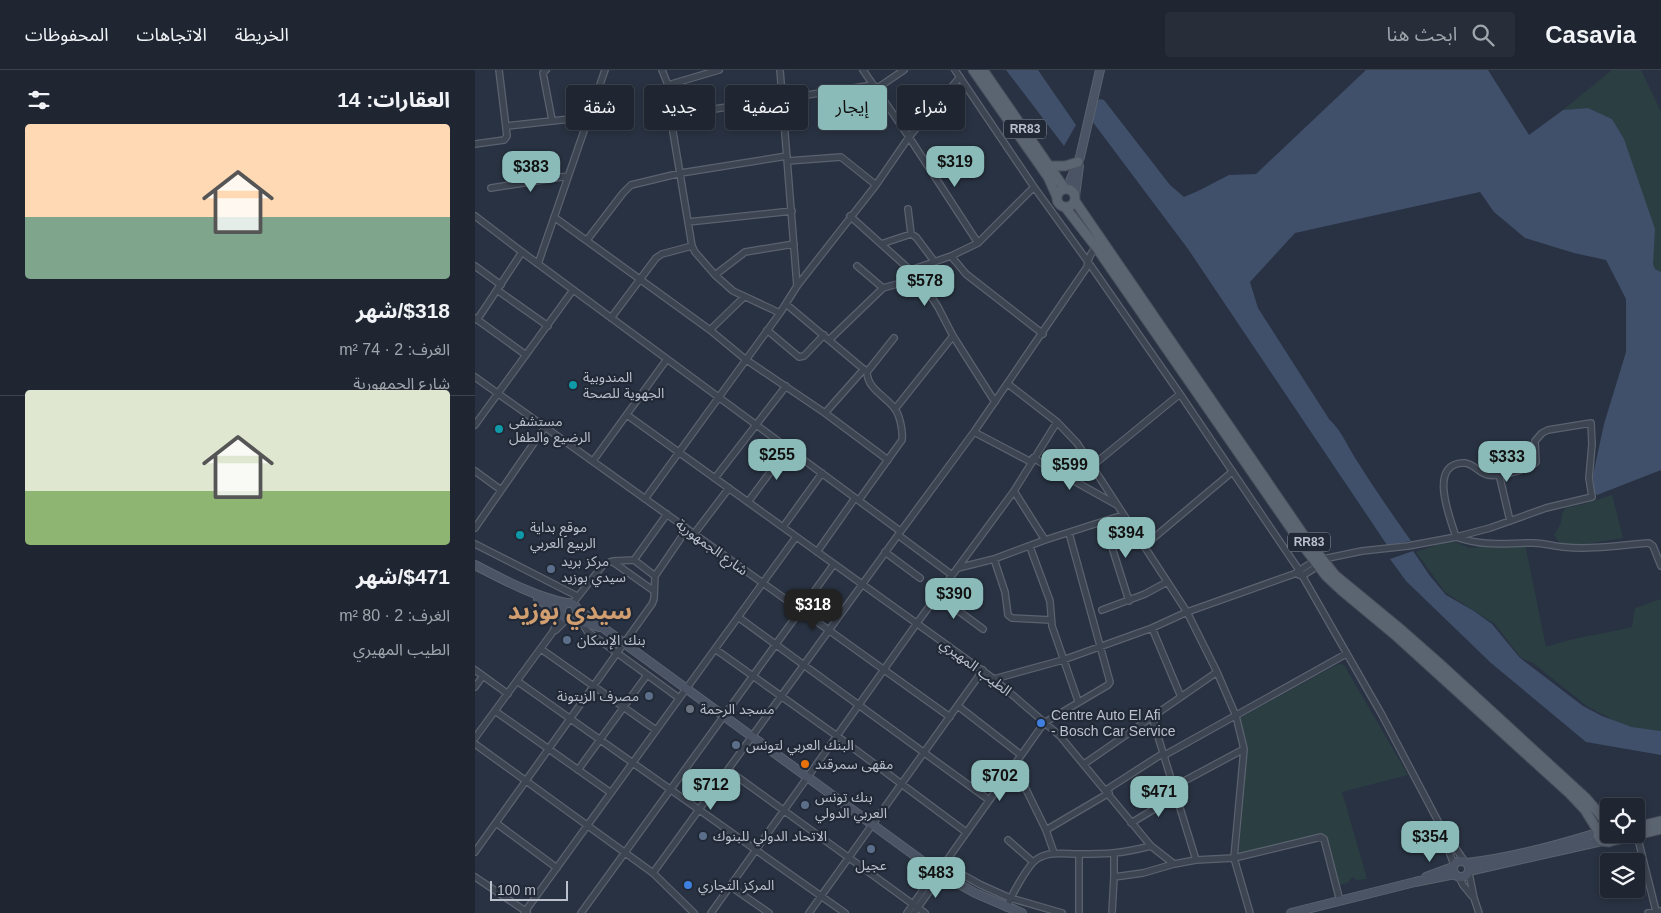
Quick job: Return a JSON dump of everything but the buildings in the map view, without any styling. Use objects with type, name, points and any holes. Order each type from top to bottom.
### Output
[{"type":"main road","name":"RR83","points":[[973,70],[1048,177],[1059,204],[1065,207],[1101,248],[1341,590],[1395,635],[1570,794],[1585,810],[1598,832]]},
{"type":"main road","name":"RR83","points":[[983,70],[1066,189],[1073,193],[1101,248]]},
{"type":"main road","points":[[1065,207],[1071,206],[1075,198],[1079,159],[1100,70]]},
{"type":"main road","points":[[1057,197],[1060,191],[1066,189],[1079,159]]},
{"type":"main road","points":[[1051,166],[1065,166],[1079,159]]},
{"type":"main road","name":"RR83","points":[[1321,561],[1345,584],[1405,633],[1581,793],[1600,814]]},
{"type":"main road","points":[[475,565],[522,589],[566,617],[603,628]]},
{"type":"main road","points":[[522,589],[550,600],[571,605],[872,825],[975,893],[1005,910],[1022,913]]},
{"type":"main road","points":[[566,617],[576,614],[571,605]]},
{"type":"main road","points":[[566,617],[561,608],[571,605]]},
{"type":"main road","points":[[1645,828],[1661,822]]},
{"type":"main road","points":[[1455,871],[1459,861],[1466,862],[1507,856],[1576,840],[1598,832],[1600,828]]},
{"type":"main road","points":[[1645,830],[1661,829]]},
{"type":"main road","points":[[1598,832],[1598,836],[1600,837]]},
{"type":"main road","points":[[1291,913],[1455,871],[1465,876],[1469,872],[1600,841]]},
{"type":"main road","points":[[1466,862],[1469,872]]},
{"type":"street","points":[[475,144],[504,140],[507,136],[499,70]]},
{"type":"street","points":[[546,70],[543,73],[552,120]]},
{"type":"street","points":[[600,85],[605,70]]},
{"type":"street","points":[[662,70],[667,85],[719,70]]},
{"type":"street","points":[[780,70],[781,85]]},
{"type":"street","points":[[863,70],[874,85]]},
{"type":"street","points":[[878,85],[904,70]]},
{"type":"street","points":[[955,70],[1034,187],[1180,394],[1298,574],[1382,715],[1440,825],[1466,862]]},
{"type":"street","points":[[645,498],[787,304],[797,286],[875,185],[909,137],[960,77]]},
{"type":"street","points":[[887,105],[978,243]]},
{"type":"street","points":[[507,126],[566,119]]},
{"type":"street","points":[[538,264],[584,130]]},
{"type":"street","points":[[673,130],[692,246],[697,255],[733,292],[780,313]]},
{"type":"street","points":[[785,130],[797,286]]},
{"type":"street","points":[[587,240],[623,192],[631,185],[681,173],[787,159],[841,157],[875,185]]},
{"type":"street","points":[[491,188],[568,176]]},
{"type":"street","points":[[911,270],[951,256],[978,243],[1034,187]]},
{"type":"street","points":[[908,209],[911,234]]},
{"type":"street","points":[[688,222],[792,211]]},
{"type":"street","points":[[475,216],[857,499],[952,576]]},
{"type":"street","points":[[851,216],[919,278],[995,402]]},
{"type":"street","points":[[554,217],[710,330],[745,359],[825,413],[888,460]]},
{"type":"street","points":[[881,244],[911,234]]},
{"type":"street","points":[[911,234],[916,237],[934,261]]},
{"type":"street","points":[[715,275],[745,252],[795,244]]},
{"type":"street","points":[[611,318],[651,263],[659,255],[692,246]]},
{"type":"street","points":[[653,872],[974,432],[1101,248]]},
{"type":"street","points":[[522,252],[476,319],[526,355]]},
{"type":"street","points":[[951,256],[966,274],[1043,334]]},
{"type":"street","points":[[475,266],[548,326]]},
{"type":"street","points":[[857,266],[883,288]]},
{"type":"street","points":[[767,330],[796,356],[801,357],[883,288],[919,278]]},
{"type":"street","points":[[475,425],[573,290]]},
{"type":"street","points":[[710,330],[744,297]]},
{"type":"street","points":[[787,304],[865,371],[871,383],[895,409],[903,437],[888,460],[817,552]]},
{"type":"street","points":[[895,409],[953,336]]},
{"type":"street","points":[[825,413],[893,338]]},
{"type":"street","points":[[593,461],[667,359]]},
{"type":"street","name":"شارع الجمهورية","points":[[475,377],[950,717]]},
{"type":"street","points":[[1008,384],[1071,435],[1187,612],[1217,672],[1236,716],[1244,749],[1234,858],[1249,913]]},
{"type":"street","points":[[715,478],[786,386]]},
{"type":"street","points":[[1092,466],[1180,394]]},
{"type":"street","name":"الطيب المهيري","points":[[627,415],[994,679],[1059,736],[1151,846],[1174,864]]},
{"type":"street","points":[[711,913],[806,777],[1014,491],[1057,422]]},
{"type":"street","points":[[994,679],[1063,660],[1152,628],[1187,612],[1298,574],[1321,561],[1362,551],[1408,546],[1456,537],[1490,528],[1546,508],[1593,497],[1589,478],[1592,444],[1591,423],[1542,433],[1535,441],[1536,460],[1526,468],[1487,475],[1468,464],[1462,463],[1450,468],[1444,474],[1443,486],[1456,537]]},
{"type":"street","points":[[475,528],[545,427]]},
{"type":"street","points":[[974,432],[1117,505]]},
{"type":"street","points":[[748,502],[788,448]]},
{"type":"street","points":[[475,471],[501,490]]},
{"type":"street","points":[[1145,546],[1232,472]]},
{"type":"street","points":[[783,527],[822,474]]},
{"type":"street","points":[[1499,474],[1510,521]]},
{"type":"street","points":[[695,534],[729,488]]},
{"type":"street","points":[[1014,491],[1045,540]]},
{"type":"street","points":[[633,560],[667,514]]},
{"type":"street","points":[[957,568],[994,559],[1045,540],[1069,534],[1123,515]]},
{"type":"street","points":[[1104,522],[1129,601]]},
{"type":"street","points":[[475,852],[652,604],[655,576],[687,529]]},
{"type":"street","points":[[907,913],[915,908],[966,832],[1044,723],[1110,682],[1069,534]]},
{"type":"street","points":[[475,877],[526,912],[796,537]]},
{"type":"street","points":[[1456,537],[1476,543],[1533,543],[1564,547],[1626,546],[1649,543],[1653,546],[1661,566]]},
{"type":"street","points":[[475,544],[577,596]]},
{"type":"street","points":[[1029,547],[1050,601],[1051,620],[1078,702]]},
{"type":"street","points":[[885,552],[920,578]]},
{"type":"street","points":[[994,559],[1005,592],[1008,615],[1012,618],[1051,620]]},
{"type":"street","points":[[571,605],[600,566],[604,564],[613,561],[633,560],[655,576]]},
{"type":"street","points":[[613,561],[654,591]]},
{"type":"street","points":[[581,913],[834,564]]},
{"type":"street","points":[[1102,610],[1129,601],[1167,582]]},
{"type":"street","points":[[937,595],[983,629]]},
{"type":"street","points":[[475,738],[566,617]]},
{"type":"street","points":[[738,617],[989,800]]},
{"type":"street","points":[[581,621],[587,631],[679,698]]},
{"type":"street","points":[[1152,628],[1181,697]]},
{"type":"street","points":[[541,649],[656,730]]},
{"type":"street","points":[[715,649],[837,736],[966,832]]},
{"type":"street","points":[[1046,830],[1163,755],[1346,654]]},
{"type":"street","points":[[475,670],[508,694]]},
{"type":"street","points":[[809,913],[983,670]]},
{"type":"street","points":[[1084,764],[1217,672]]},
{"type":"street","points":[[578,770],[647,675]]},
{"type":"street","points":[[475,687],[483,676]]},
{"type":"street","points":[[517,681],[845,913]]},
{"type":"street","points":[[958,706],[1021,755]]},
{"type":"street","points":[[495,711],[611,793]]},
{"type":"street","points":[[1152,717],[1196,860]]},
{"type":"street","points":[[475,744],[653,872],[694,913]]},
{"type":"street","points":[[1173,787],[1244,749]]},
{"type":"street","points":[[1014,765],[1046,830],[1054,853]]},
{"type":"street","points":[[728,770],[915,908],[925,913]]},
{"type":"street","points":[[1131,823],[1175,796]]},
{"type":"street","points":[[496,823],[557,868]]},
{"type":"street","points":[[1440,825],[1455,871],[1463,885],[1474,898]]},
{"type":"street","points":[[1115,877],[1143,873],[1196,860],[1234,858],[1321,837],[1324,839],[1340,901]]},
{"type":"street","points":[[1009,840],[1033,862]]},
{"type":"street","points":[[1640,843],[1659,911],[1648,913]]},
{"type":"street","points":[[1005,910],[1010,898],[1033,862],[1039,858],[1054,853],[1114,853],[1151,846]]},
{"type":"street","points":[[1113,913],[1114,853]]},
{"type":"street","points":[[1079,854],[1079,913]]},
{"type":"street","points":[[940,870],[1010,898],[1062,913]]},
{"type":"street","points":[[1469,872],[1479,913]]},
{"type":"street","points":[[730,886],[769,913]]},
{"type":"green space","points":[[1612,70],[1641,70],[1661,112],[1661,272],[1655,269],[1653,264],[1612,119],[1588,108],[1563,110]]},
{"type":"green space","points":[[1612,495],[1623,538],[1562,546],[1554,535],[1561,523],[1562,513],[1566,508]]},
{"type":"green space","points":[[1450,540],[1469,548],[1525,544],[1546,647],[1578,638],[1632,627],[1635,608],[1661,599],[1661,731],[1632,727],[1615,721],[1587,706],[1533,663],[1521,658],[1495,624],[1445,592],[1416,552]]},
{"type":"green space","points":[[1338,664],[1344,665],[1408,775],[1342,792],[1367,879],[1356,880],[1354,877],[1349,882],[1338,886],[1325,835],[1321,833],[1239,854],[1246,742],[1240,718]]},
{"type":"water","points":[[1006,70],[1038,70],[1076,125],[1064,146]]},
{"type":"water","points":[[1366,70],[1488,70],[1529,135],[1563,110],[1588,108],[1612,119],[1624,139],[1655,229],[1653,264],[1655,269],[1661,272],[1661,470],[1597,495],[1594,494],[1593,475],[1604,424],[1626,352],[1626,299],[1606,260],[1574,253],[1525,238],[1494,212],[1480,192],[1295,233],[1250,282],[1258,308],[1329,419],[1342,435],[1371,483],[1411,541],[1387,545],[1188,249],[1092,121],[1097,101],[1100,99],[1104,100],[1170,185],[1184,197],[1229,175],[1256,174]]},
{"type":"water","points":[[1413,551],[1446,595],[1492,624],[1520,658],[1583,706],[1602,716],[1632,727],[1661,731],[1661,755],[1586,742],[1491,663],[1406,581],[1390,559]]},
{"type":"place","name":"المندوبية الجهوية للصحة","points":[[573,385]]},
{"type":"place","name":"مستشفى الرضيع والطفل","points":[[499,429]]},
{"type":"place","name":"موقع بداية الربيع العربي","points":[[520,535]]},
{"type":"place","name":"مركز بريد سيدي بوزيد","points":[[551,569]]},
{"type":"place","name":"بنك الإسكان","points":[[567,640]]},
{"type":"place","name":"مصرف الزيتونة","points":[[649,696]]},
{"type":"place","name":"مسجد الرحمة","points":[[690,709]]},
{"type":"place","name":"Centre Auto El Afi - Bosch Car Service","points":[[1041,723]]},
{"type":"place","name":"البنك العربي لتونس","points":[[736,745]]},
{"type":"place","name":"مقهى سمرقند","points":[[805,764]]},
{"type":"place","name":"بنك تونس العربي الدولي","points":[[805,805]]},
{"type":"place","name":"الاتحاد الدولي للبنوك","points":[[703,836]]},
{"type":"place","name":"عجيل","points":[[871,849]]},
{"type":"place","name":"المركز التجاري","points":[[688,885]]},
{"type":"district","name":"سيدي بوزيد","points":[[570,610]]}]
